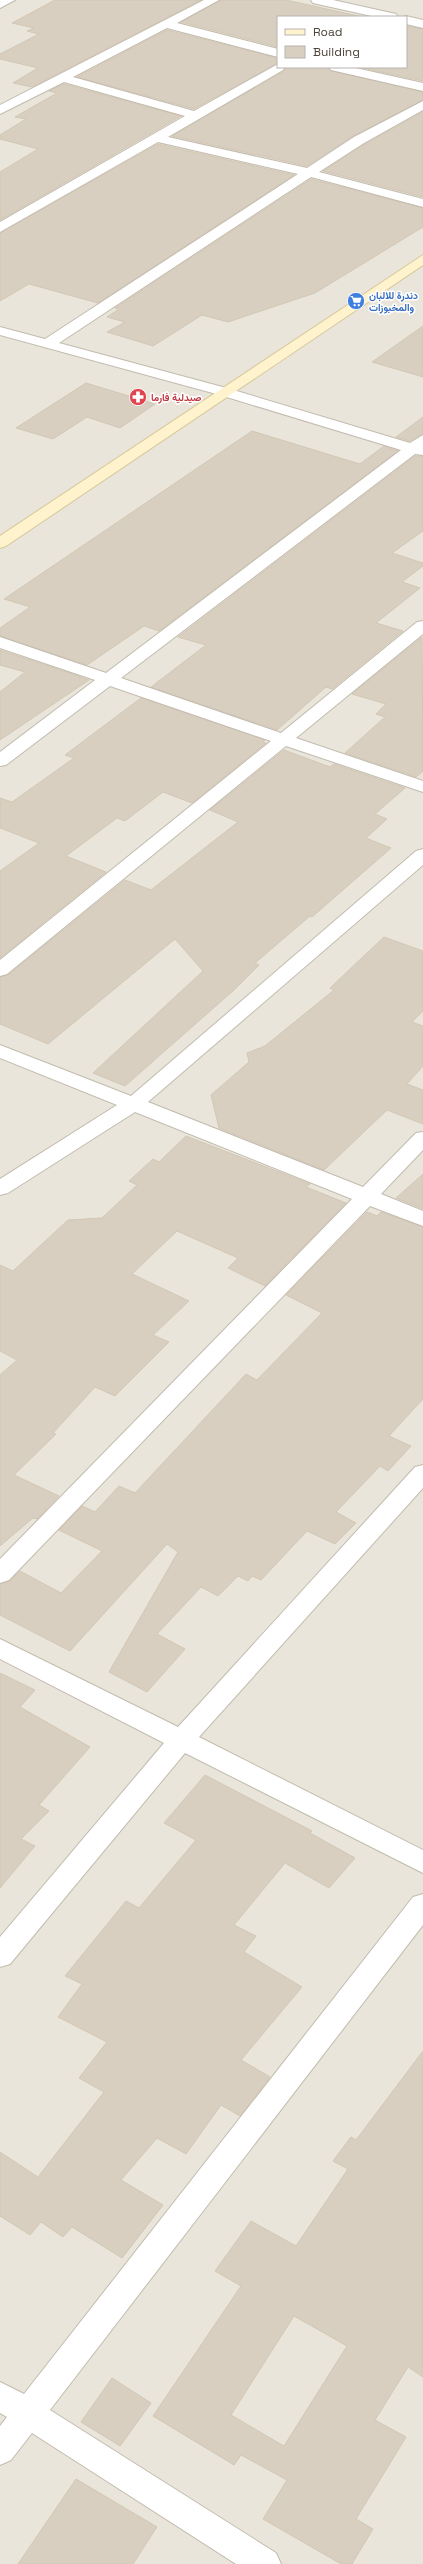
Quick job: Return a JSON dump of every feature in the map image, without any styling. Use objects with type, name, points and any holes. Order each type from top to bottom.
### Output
[{"type":"street","points":[[0,4],[9,0]]},
{"type":"street","points":[[0,110],[213,0]]},
{"type":"street","points":[[317,0],[388,16]]},
{"type":"street","points":[[407,20],[423,24]]},
{"type":"street","points":[[165,24],[277,53]]},
{"type":"street","points":[[0,228],[277,68]]},
{"type":"street","points":[[339,68],[423,87]]},
{"type":"street","points":[[63,78],[196,115]]},
{"type":"street","points":[[0,98],[14,102]]},
{"type":"street","points":[[47,344],[358,140],[423,105]]},
{"type":"street","points":[[157,138],[309,173],[423,203]]},
{"type":"street","points":[[0,542],[423,259]]},
{"type":"street","points":[[0,331],[225,392],[419,447]]},
{"type":"street","points":[[0,761],[419,447]]},
{"type":"street","points":[[0,970],[423,626]]},
{"type":"street","points":[[0,642],[110,678],[423,787]]},
{"type":"street","points":[[0,1188],[135,1103],[423,856]]},
{"type":"street","points":[[0,1050],[423,1219]]},
{"type":"street","points":[[0,1574],[423,1138]]},
{"type":"street","points":[[0,1956],[182,1740],[423,1473]]},
{"type":"street","points":[[0,1648],[423,1862]]},
{"type":"street","points":[[0,2450],[423,1905]]},
{"type":"street","points":[[0,2396],[265,2564]]},
{"type":"shaded area","points":[[0,0],[423,0],[423,2564],[0,2564]]},
{"type":"building","points":[[55,0],[201,0],[32,87],[13,83],[38,68],[0,59],[0,54],[39,34],[27,31],[34,28],[12,23]]},
{"type":"building","points":[[220,0],[286,0],[358,16],[277,16],[277,47],[181,22]]},
{"type":"building","points":[[407,26],[423,29],[423,81],[363,68],[407,68]]},
{"type":"building","points":[[167,30],[277,58],[277,64],[194,109],[77,77]]},
{"type":"building","points":[[286,68],[329,68],[331,71],[423,92],[423,100],[353,136],[307,166],[172,136],[284,71]]},
{"type":"building","points":[[64,84],[181,116],[0,220],[0,172],[38,149],[0,139],[0,135],[26,119],[15,117],[57,93],[49,91]]},
{"type":"building","points":[[423,112],[423,197],[323,171],[365,144]]},
{"type":"building","points":[[158,144],[294,175],[98,303],[29,284],[0,301],[0,233]]},
{"type":"building","points":[[311,179],[423,208],[423,227],[315,293],[228,322],[202,315],[153,346],[107,332],[125,322],[107,317],[119,309],[115,308]]},
{"type":"building","points":[[423,326],[423,377],[372,362]]},
{"type":"building","points":[[86,383],[155,404],[120,428],[87,417],[53,439],[16,428]]},
{"type":"building","points":[[423,417],[423,434],[410,441],[396,437]]},
{"type":"building","points":[[252,431],[360,464],[384,446],[398,451],[159,631],[144,626],[87,665],[0,636],[0,628],[30,607],[4,599]]},
{"type":"building","points":[[415,456],[423,456],[423,531],[392,553],[423,563],[423,566],[402,582],[420,588],[376,623],[403,631],[332,689],[326,687],[277,730],[151,687],[206,645],[178,637]]},
{"type":"building","points":[[422,637],[423,771],[416,777],[345,753],[385,717],[376,714],[386,704],[352,694]]},
{"type":"building","points":[[0,650],[89,680],[0,740],[0,692],[25,672],[0,665]]},
{"type":"building","points":[[141,698],[265,740],[263,742],[266,743],[192,803],[163,792],[125,821],[117,818],[66,856],[106,872],[0,958],[0,871],[39,843],[0,828],[0,798],[12,802],[74,758],[65,755]]},
{"type":"building","points":[[284,750],[330,767],[334,764],[405,788],[375,814],[387,819],[366,838],[391,848],[312,917],[310,916],[255,963],[259,965],[234,990],[125,1086],[93,1073],[203,971],[175,939],[48,1044],[0,1024],[0,977],[8,975],[125,880],[151,890],[238,822],[210,810]]},
{"type":"building","points":[[384,937],[423,951],[423,1011],[412,1022],[423,1026],[423,1066],[407,1084],[423,1090],[423,1124],[387,1110],[324,1170],[219,1128],[211,1095],[249,1062],[247,1053],[265,1046],[334,990],[330,988]]},
{"type":"building","points":[[186,1136],[310,1184],[306,1187],[346,1203],[265,1286],[228,1268],[238,1258],[177,1231],[132,1274],[189,1301],[153,1335],[169,1342],[115,1396],[95,1387],[53,1433],[56,1434],[14,1475],[59,1496],[37,1519],[33,1518],[0,1546],[0,1375],[17,1360],[0,1351],[0,1265],[13,1271],[68,1220],[102,1218],[137,1185],[129,1181],[153,1159],[159,1162]]},
{"type":"building","points":[[423,1174],[423,1209],[396,1198]]},
{"type":"building","points":[[367,1212],[377,1216],[381,1212],[423,1227],[423,1399],[389,1436],[411,1446],[388,1471],[380,1466],[336,1512],[356,1523],[335,1544],[307,1531],[261,1580],[252,1576],[248,1581],[238,1576],[218,1596],[201,1587],[157,1634],[185,1649],[147,1692],[109,1672],[178,1552],[167,1544],[70,1651],[0,1615],[0,1584],[10,1581],[20,1571],[61,1593],[102,1551],[59,1530],[82,1506],[95,1512],[119,1486],[135,1493],[246,1374],[257,1380],[322,1313],[286,1295]]},
{"type":"building","points":[[0,1673],[35,1690],[20,1707],[90,1747],[39,1805],[49,1811],[21,1839],[35,1846],[0,1888]]},
{"type":"building","points":[[205,1775],[312,1831],[310,1833],[355,1858],[329,1888],[285,1863],[234,1925],[256,1936],[244,1952],[302,1987],[241,2060],[270,2077],[240,2116],[221,2105],[186,2154],[157,2138],[121,2180],[163,2205],[122,2258],[72,2227],[63,2237],[41,2222],[30,2235],[0,2216],[0,2152],[38,2177],[104,2092],[79,2078],[107,2042],[58,2017],[82,1984],[65,1976],[126,1901],[139,1908],[196,1840],[164,1823]]},
{"type":"building","points":[[423,2051],[423,2377],[408,2367],[375,2420],[406,2437],[356,2519],[373,2529],[352,2564],[341,2564],[263,2519],[287,2480],[241,2455],[234,2465],[153,2416],[241,2286],[215,2271],[251,2221],[296,2246],[348,2169],[333,2161],[351,2137],[356,2140]],"holes":[[[294,2316],[347,2346],[284,2446],[231,2415]]]},
{"type":"building","points":[[112,2378],[151,2403],[120,2446],[81,2422]]},
{"type":"building","points":[[76,2479],[157,2527],[133,2564],[18,2564]]},
{"type":"place","name":"دندرة للالبان والمخبوزات","points":[[356,301]]},
{"type":"place","name":"صيدلية فارما","points":[[138,397]]}]
